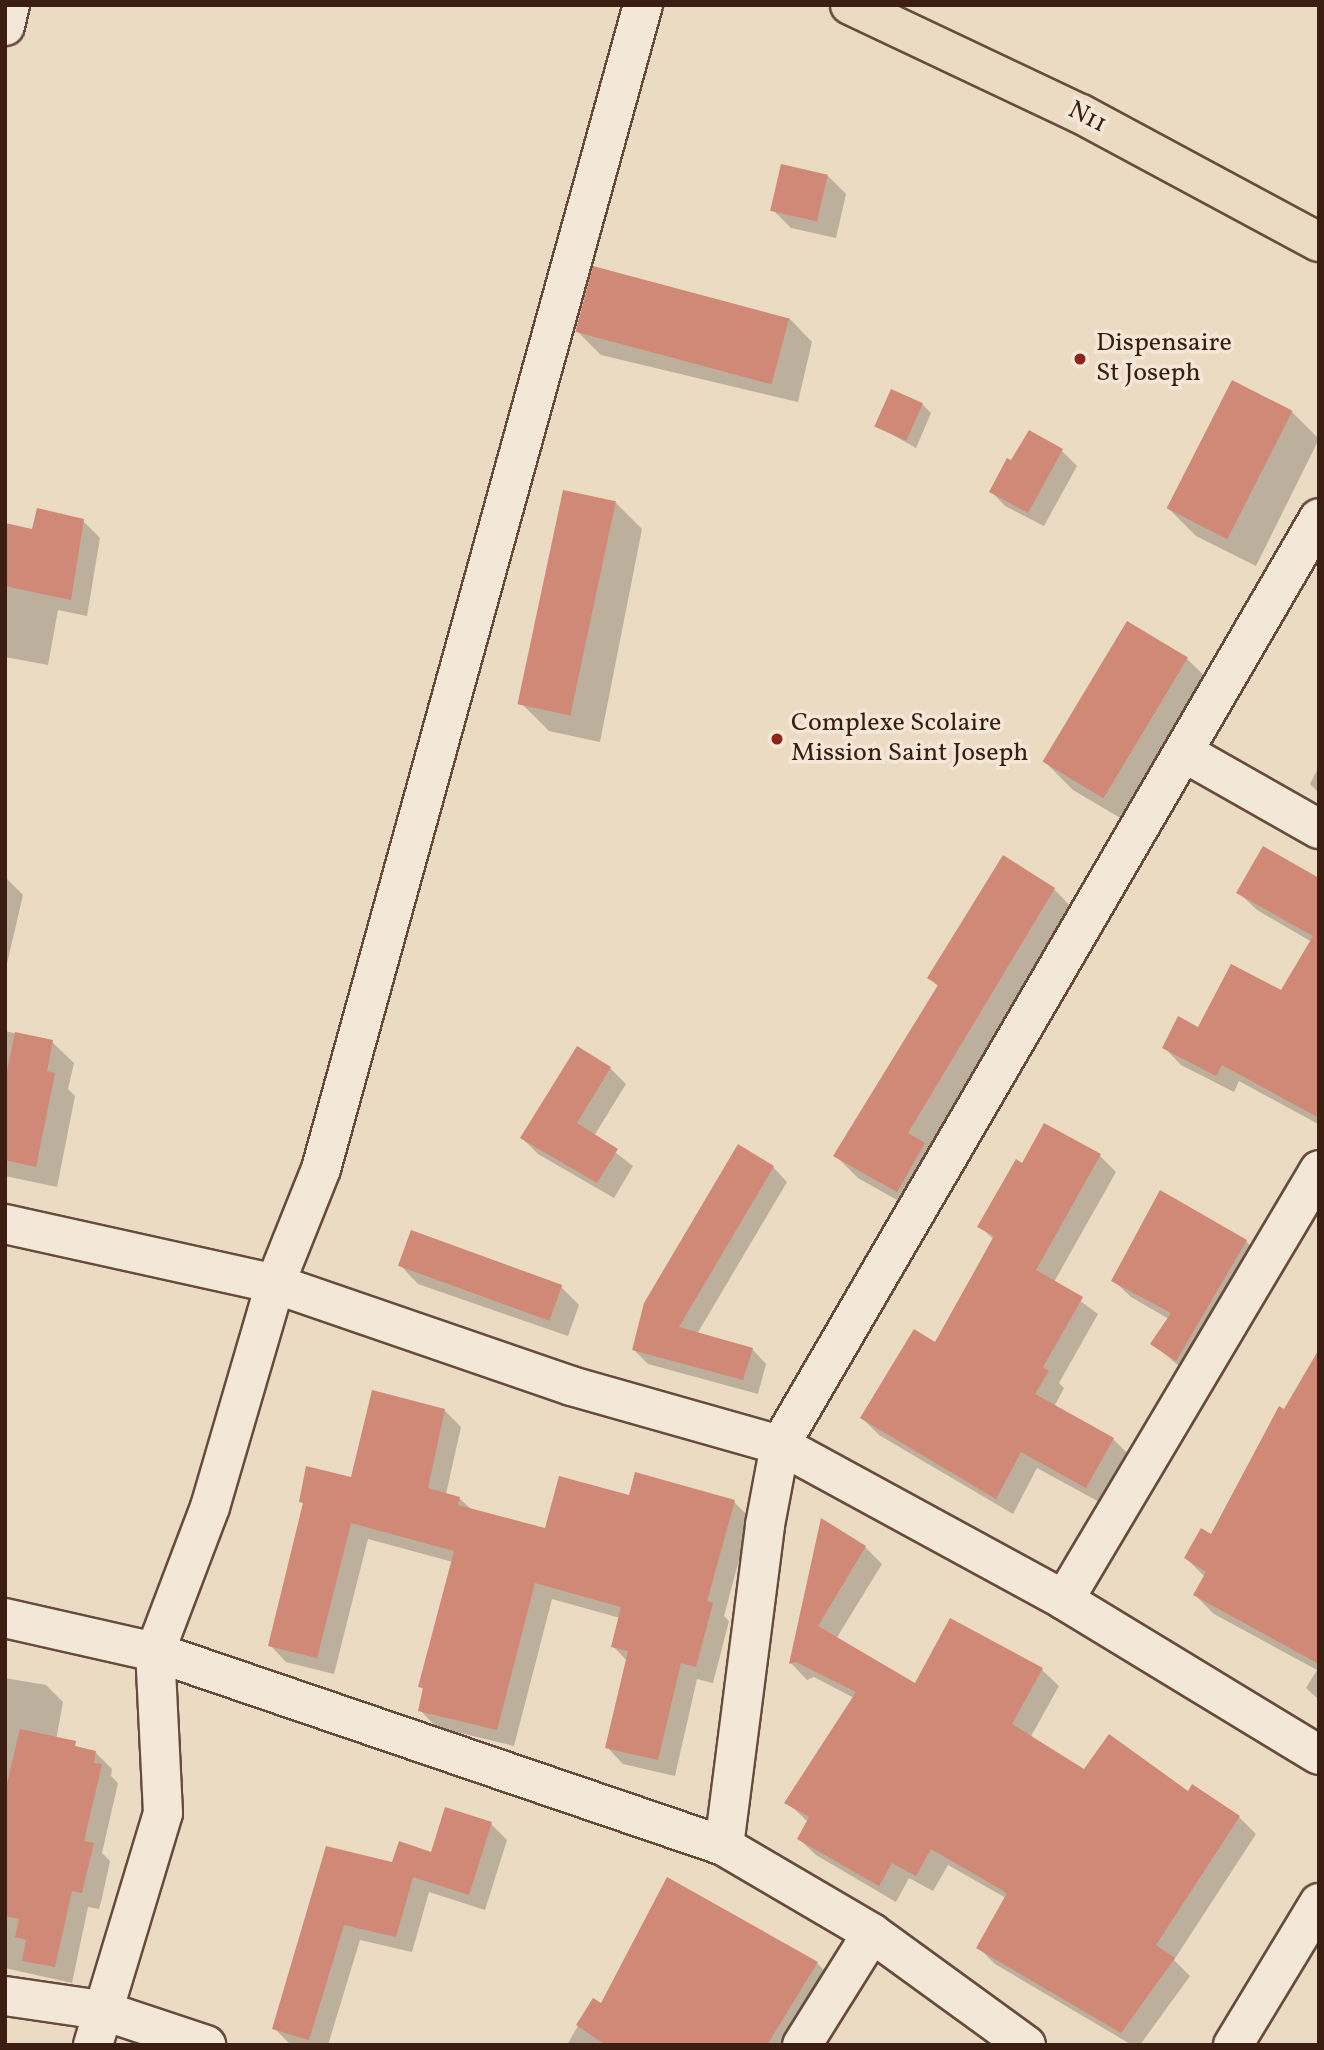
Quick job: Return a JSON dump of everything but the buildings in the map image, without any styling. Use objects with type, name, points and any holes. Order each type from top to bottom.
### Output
[{"type":"main road","name":"N11","points":[[850,5],[1081,114],[1319,242]]},
{"type":"street","points":[[5,26],[10,5]]},
{"type":"street","points":[[97,2027],[163,1812],[155,1651],[210,1507],[275,1284],[321,1169],[643,5]]},
{"type":"street","points":[[724,1846],[765,1525],[780,1445],[1185,753],[1319,518]]},
{"type":"street","points":[[1185,753],[1319,829]]},
{"type":"street","points":[[1064,1600],[1319,1170]]},
{"type":"street","points":[[5,1224],[275,1284],[571,1386],[780,1445],[1064,1600],[1319,1755]]},
{"type":"street","points":[[5,1618],[155,1651],[724,1846],[872,1933],[1026,2045]]},
{"type":"street","points":[[1233,2045],[1319,1903]]},
{"type":"street","points":[[802,2045],[872,1933]]},
{"type":"street","points":[[5,1996],[97,2027],[206,2045]]},
{"type":"place","name":"Dispensaire St Joseph","points":[[1080,359]]},
{"type":"place","name":"Complexe Scolaire Mission Saint Joseph","points":[[777,739]]}]
